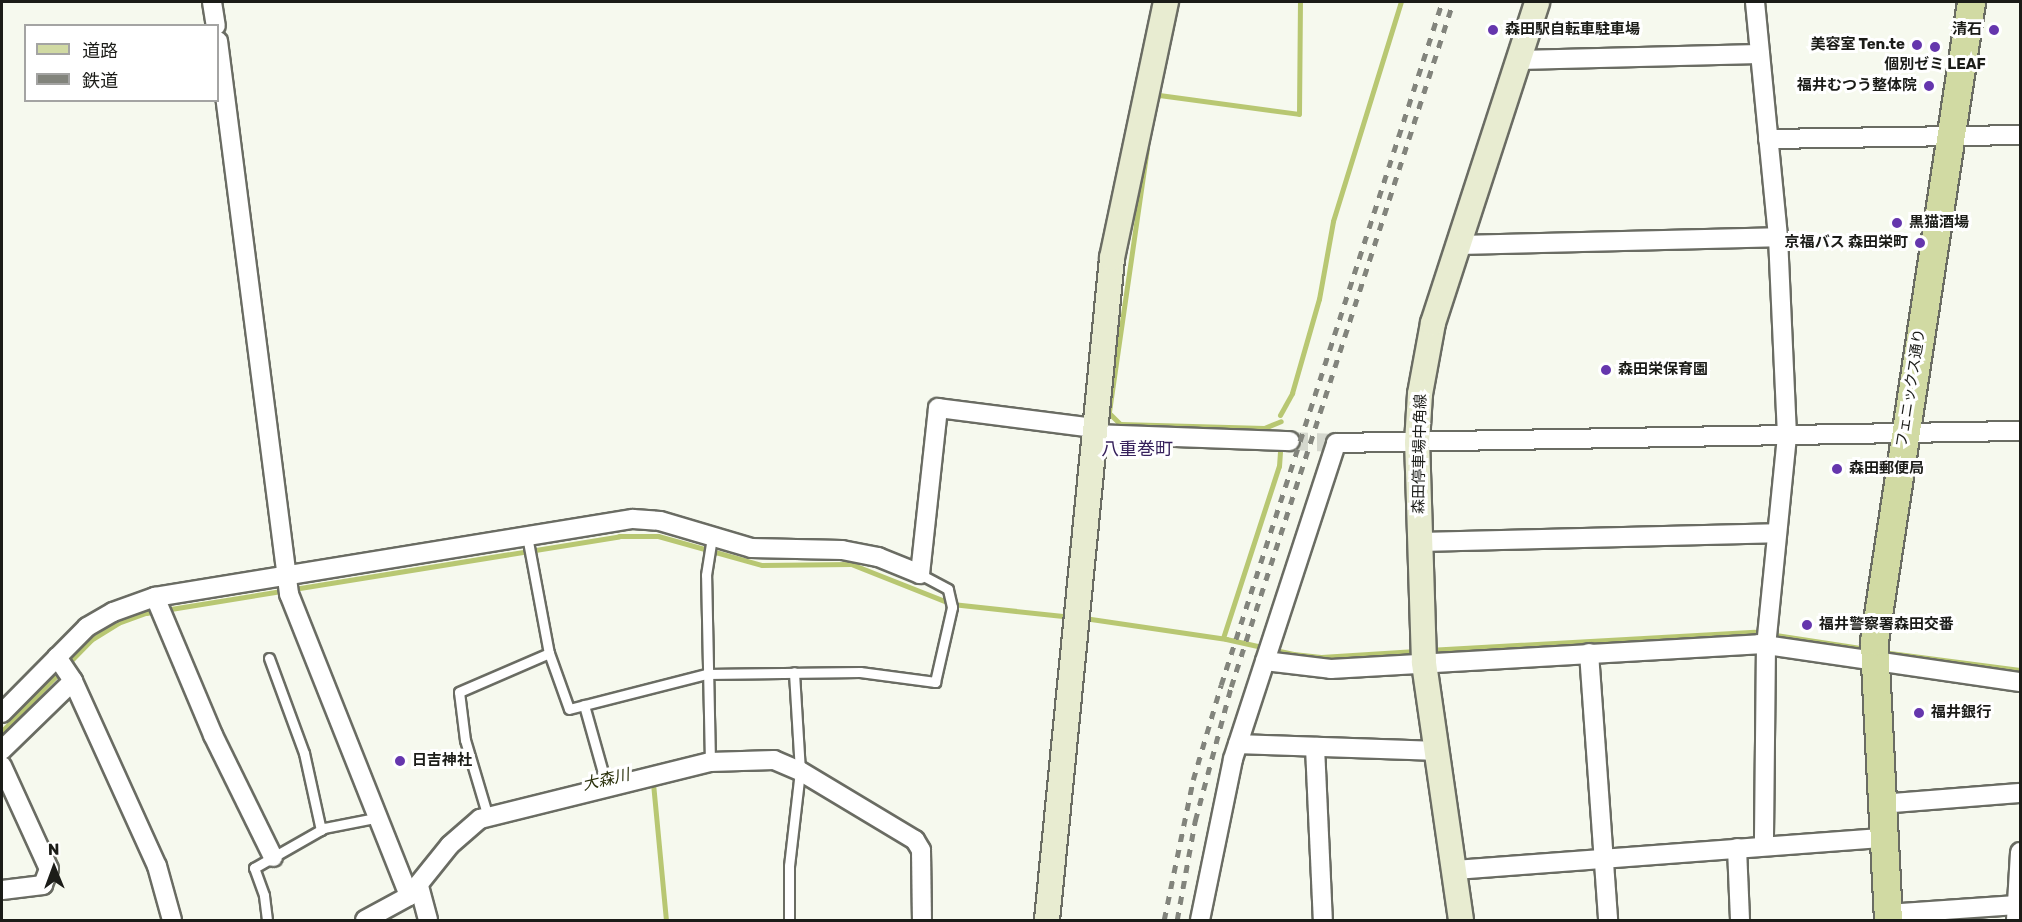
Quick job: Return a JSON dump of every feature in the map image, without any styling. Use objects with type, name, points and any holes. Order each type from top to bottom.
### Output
[{"type":"main road","points":[[1047,921],[1112,258],[1166,2]]},
{"type":"main road","name":"森田停車場中角線","points":[[1461,921],[1424,653],[1419,542],[1418,443],[1427,351],[1458,245],[1537,2]]},
{"type":"main road","name":"フェニックス通り","points":[[1887,917],[1873,662],[1904,435],[1971,2]]},
{"type":"street","points":[[213,2],[216,24]]},
{"type":"street","points":[[1755,2],[1778,237],[1787,436],[1766,645],[1764,846]]},
{"type":"street","points":[[219,49],[287,584],[375,818],[428,921]]},
{"type":"street","points":[[1518,60],[1760,54]]},
{"type":"street","points":[[1768,139],[2020,135]]},
{"type":"street","points":[[1458,245],[1778,237]]},
{"type":"street","points":[[2,750],[65,668],[87,627],[113,612],[528,541],[633,519],[660,522],[711,541],[772,550],[842,550],[878,557],[920,574],[938,408],[1095,431],[1290,441]]},
{"type":"street","points":[[1200,921],[1238,744],[1336,443],[1904,435],[2020,431]]},
{"type":"street","points":[[1419,542],[1777,533]]},
{"type":"street","points":[[158,605],[213,735],[273,857]]},
{"type":"street","points":[[1265,661],[1332,669],[1424,653],[1589,653],[1766,645],[2020,682]]},
{"type":"street","points":[[1589,653],[1608,921]]},
{"type":"street","points":[[2,713],[65,668]]},
{"type":"street","points":[[65,668],[157,866],[172,921]]},
{"type":"street","points":[[1238,744],[1437,751]]},
{"type":"street","points":[[1315,747],[1323,921]]},
{"type":"street","points":[[364,921],[414,891],[450,845],[480,819],[710,762],[774,760],[800,771],[915,840],[921,850],[922,921]]},
{"type":"street","points":[[2,766],[49,870],[43,885],[2,890]]},
{"type":"street","points":[[1880,804],[2020,793]]},
{"type":"street","points":[[1454,870],[1882,838]]},
{"type":"street","points":[[1737,848],[1740,921]]},
{"type":"street","points":[[1887,917],[2016,913],[2020,852]]},
{"type":"lane","points":[[528,541],[549,653],[569,709],[706,674],[860,672],[934,682],[952,607],[948,589],[920,574]]},
{"type":"lane","points":[[710,762],[706,674],[711,541]]},
{"type":"lane","points":[[488,817],[465,740],[459,692],[549,653]]},
{"type":"lane","points":[[268,658],[303,753],[321,830]]},
{"type":"lane","points":[[789,921],[789,866],[800,771],[794,672]]},
{"type":"lane","points":[[584,705],[607,787]]},
{"type":"lane","points":[[267,921],[264,895],[254,868],[321,830],[375,818]]},
{"type":"waterway","points":[[1156,100],[1159,95],[1299,114],[1300,2]]},
{"type":"waterway","points":[[1280,415],[1292,393],[1319,299],[1333,221],[1401,2]]},
{"type":"waterway","points":[[1147,148],[1109,413],[1120,424],[1264,428],[1281,421]]},
{"type":"waterway","points":[[1223,638],[1279,466],[1280,451]]},
{"type":"waterway","points":[[2,731],[91,640],[118,623],[146,613],[619,536],[658,536],[762,565],[851,564],[952,604],[1072,617]]},
{"type":"waterway","points":[[1084,618],[1226,639],[1293,654],[1321,657],[1416,651]]},
{"type":"waterway","points":[[1428,650],[1755,632],[1867,649]]},
{"type":"waterway","points":[[1882,652],[2020,670]]},
{"type":"waterway","name":"大森川","points":[[650,783],[653,783],[666,920]]},
{"type":"tunnel","points":[[1290,441],[1336,443]]},
{"type":"railway","points":[[1164,920],[1193,780],[1221,685],[1442,2]]},
{"type":"railway","points":[[1177,920],[1195,821],[1231,687],[1453,2]]},
{"type":"place","name":"森田駅自転車駐車場","points":[[1493,30]]},
{"type":"place","name":"清石","points":[[1994,30]]},
{"type":"place","name":"美容室 Ten.te","points":[[1917,45]]},
{"type":"place","name":"個別ゼミ LEAF","points":[[1935,47]]},
{"type":"place","name":"福井むつう整体院","points":[[1929,86]]},
{"type":"place","name":"黒猫酒場","points":[[1897,223]]},
{"type":"place","name":"京福バス 森田栄町","points":[[1920,243]]},
{"type":"place","name":"森田栄保育園","points":[[1606,370]]},
{"type":"place","name":"森田郵便局","points":[[1837,469]]},
{"type":"place","name":"福井警察署森田交番","points":[[1807,625]]},
{"type":"place","name":"福井銀行","points":[[1919,713]]},
{"type":"place","name":"日吉神社","points":[[400,761]]},
{"type":"district","name":"八重巻町","points":[[1137,449]]}]
